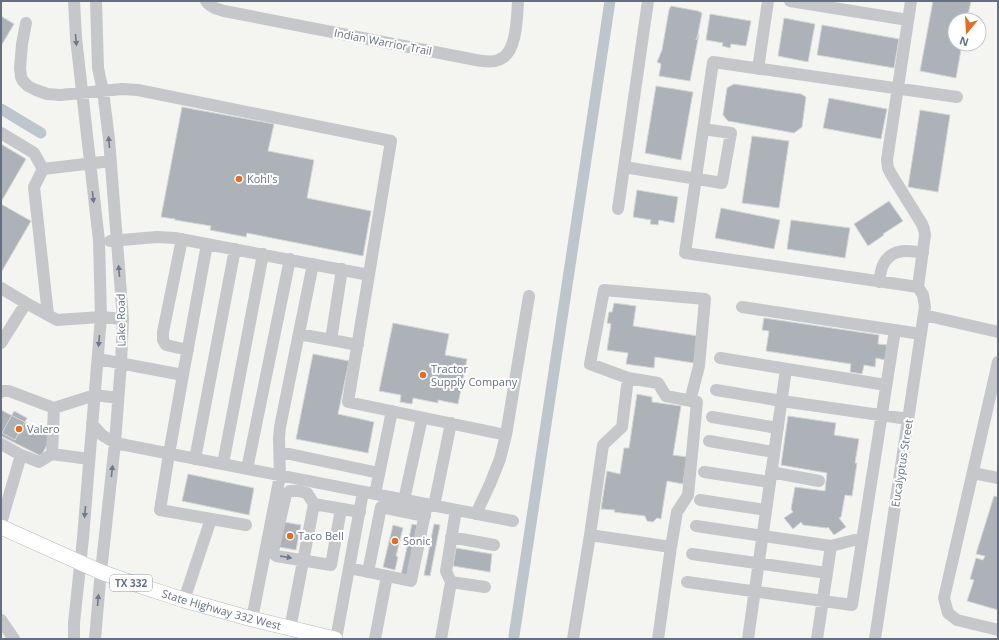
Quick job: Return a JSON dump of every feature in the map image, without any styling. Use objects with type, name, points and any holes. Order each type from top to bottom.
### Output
[{"type":"main road","name":"State Highway 332 West","points":[[1,527],[101,572],[184,600],[290,629],[336,639]]},
{"type":"street","name":"Lake Road","points":[[74,1],[76,38],[98,241],[101,317],[74,623],[74,639]]},
{"type":"street","name":"Lake Road","points":[[95,639],[115,443],[123,319],[111,161],[103,92],[98,68],[96,1]]},
{"type":"street","name":"Indian Warrior Trail","points":[[206,1],[207,3],[224,11],[489,62],[499,60],[507,55],[512,47],[518,1]]},
{"type":"street","points":[[618,209],[648,1]]},
{"type":"street","points":[[758,69],[768,1]]},
{"type":"street","points":[[790,1],[908,20]]},
{"type":"street","points":[[911,1],[898,89],[887,160],[888,168],[891,174],[924,229],[925,235],[918,287],[685,253],[713,62],[758,69],[898,89],[957,97]]},
{"type":"street","points":[[26,23],[22,44],[20,68],[21,77],[28,86],[47,94],[60,95],[122,89],[138,90],[391,141],[348,402],[506,435]]},
{"type":"street","points":[[624,168],[722,184],[730,133],[703,129]]},
{"type":"street","points":[[1,134],[34,153],[43,169]]},
{"type":"street","points":[[43,169],[111,161]]},
{"type":"street","points":[[43,169],[34,187],[48,315]]},
{"type":"street","points":[[98,241],[117,241],[157,237],[175,238],[369,275]]},
{"type":"street","points":[[182,239],[163,332],[163,340],[166,345],[188,350]]},
{"type":"street","points":[[207,244],[160,510],[246,525]]},
{"type":"street","points":[[195,459],[235,249]]},
{"type":"street","points":[[879,282],[884,262],[890,256],[899,251],[907,250],[923,252]]},
{"type":"street","points":[[222,464],[264,254]]},
{"type":"street","points":[[247,469],[290,259]]},
{"type":"street","points":[[252,619],[280,476],[280,426],[313,264]]},
{"type":"street","points":[[331,340],[342,269]]},
{"type":"street","name":"Eucalyptus Street","points":[[875,639],[925,307],[923,295],[918,287]]},
{"type":"street","points":[[1,288],[57,320],[101,317],[123,319]]},
{"type":"street","points":[[658,639],[677,512],[688,495],[697,402],[690,401],[666,396],[658,383],[628,378],[590,364],[604,290],[705,299],[699,366],[690,401]]},
{"type":"street","points":[[476,514],[500,459],[506,435],[530,296]]},
{"type":"street","points":[[1,343],[26,303]]},
{"type":"street","points":[[742,307],[921,334]]},
{"type":"street","points":[[924,315],[998,332]]},
{"type":"street","points":[[687,582],[852,605],[895,330]]},
{"type":"street","points":[[299,334],[358,345]]},
{"type":"street","points":[[720,358],[886,385]]},
{"type":"street","points":[[98,359],[183,375]]},
{"type":"street","points":[[998,362],[944,598],[948,612],[957,620],[998,630]]},
{"type":"street","points":[[748,639],[786,369]]},
{"type":"street","points":[[573,639],[603,446],[622,427],[628,378]]},
{"type":"street","points":[[716,390],[908,419]]},
{"type":"street","points":[[1,392],[9,391],[54,408],[95,395],[118,398]]},
{"type":"street","points":[[52,454],[54,408]]},
{"type":"street","points":[[336,639],[360,512],[379,473],[392,411]]},
{"type":"street","points":[[712,417],[778,428]]},
{"type":"street","points":[[404,500],[422,418]]},
{"type":"street","points":[[92,424],[102,435],[115,443],[404,500],[428,509]]},
{"type":"street","points":[[349,568],[411,581],[428,509],[451,424]]},
{"type":"street","points":[[709,441],[774,452]]},
{"type":"street","points":[[1,444],[21,455],[39,462],[52,454],[89,459]]},
{"type":"street","points":[[280,452],[379,473]]},
{"type":"street","points":[[1,523],[21,455]]},
{"type":"street","points":[[704,472],[819,481]]},
{"type":"street","points":[[973,472],[998,478]]},
{"type":"street","points":[[290,629],[303,560],[314,504],[307,493],[290,491],[286,494],[274,552],[276,556],[303,560],[331,565],[341,509]]},
{"type":"street","points":[[700,500],[766,510]]},
{"type":"street","points":[[314,504],[360,512]]},
{"type":"street","points":[[368,572],[381,507],[456,510],[513,521]]},
{"type":"street","points":[[441,639],[451,582],[446,571],[456,510]]},
{"type":"street","points":[[184,600],[211,519]]},
{"type":"street","points":[[696,526],[831,546],[862,538]]},
{"type":"street","points":[[590,535],[671,547]]},
{"type":"street","points":[[452,537],[494,545]]},
{"type":"street","points":[[817,639],[831,546]]},
{"type":"street","points":[[692,554],[827,573]]},
{"type":"street","points":[[375,639],[387,576]]},
{"type":"street","points":[[451,582],[485,586]]},
{"type":"street","points":[[1,620],[14,639]]},
{"type":"building","points":[[933,1],[971,1],[969,12],[947,12],[947,52],[961,52],[956,78],[920,71]]},
{"type":"building","points":[[671,6],[702,13],[696,40],[699,34],[690,81],[659,76],[661,64],[657,62],[662,50]]},
{"type":"building","points":[[710,14],[751,21],[746,46],[731,44],[730,48],[722,46],[723,43],[706,40]]},
{"type":"building","points":[[1,16],[14,24],[1,46]]},
{"type":"building","points":[[784,18],[815,24],[808,62],[778,56]]},
{"type":"building","points":[[822,25],[899,39],[894,68],[817,55]]},
{"type":"building","points":[[734,84],[801,94],[806,97],[802,127],[794,133],[728,121],[723,115],[727,88]]},
{"type":"building","points":[[656,86],[693,92],[681,160],[645,153]]},
{"type":"building","points":[[829,98],[887,109],[881,139],[823,128]]},
{"type":"building","name":"Kohl's","points":[[182,107],[274,124],[268,151],[314,160],[307,198],[371,211],[363,256],[247,233],[246,237],[210,230],[211,226],[161,217]]},
{"type":"building","points":[[920,110],[950,115],[938,192],[908,187]]},
{"type":"building","points":[[752,136],[789,141],[779,208],[742,203]]},
{"type":"building","points":[[1,144],[26,159],[1,202]]},
{"type":"building","points":[[637,190],[678,197],[674,223],[659,220],[658,225],[650,224],[651,220],[633,217]]},
{"type":"building","points":[[889,201],[903,221],[868,246],[854,224]]},
{"type":"building","points":[[1,204],[31,221],[2,271],[1,270]]},
{"type":"building","points":[[721,208],[780,220],[774,249],[715,238]]},
{"type":"building","points":[[791,220],[850,228],[845,258],[787,249]]},
{"type":"building","points":[[614,303],[636,306],[633,326],[698,336],[694,363],[655,357],[654,368],[626,364],[628,353],[607,350],[611,324],[607,323],[609,312],[612,312]]},
{"type":"building","points":[[764,318],[879,335],[878,344],[887,345],[885,360],[876,358],[875,367],[864,365],[862,374],[850,372],[851,364],[766,351],[769,331],[762,330]]},
{"type":"building","name":"Tractor Supply Company","points":[[393,323],[449,334],[445,355],[467,359],[458,404],[438,400],[438,403],[413,398],[412,404],[400,402],[401,395],[379,391]]},
{"type":"building","points":[[313,354],[349,361],[338,414],[374,422],[368,453],[296,439]]},
{"type":"building","points":[[637,394],[652,397],[652,402],[681,406],[673,455],[687,457],[683,484],[667,481],[661,519],[657,518],[653,522],[647,521],[645,516],[614,512],[615,510],[601,509],[607,471],[620,474],[624,448],[629,448]]},
{"type":"building","name":"Valero","points":[[1,410],[52,436],[41,456],[1,436]]},
{"type":"building","points":[[14,411],[27,418],[15,440],[2,433]]},
{"type":"building","points":[[788,416],[836,423],[834,435],[859,439],[852,496],[845,495],[841,517],[839,518],[846,527],[834,535],[828,527],[803,525],[801,522],[793,529],[784,518],[793,512],[791,509],[795,487],[825,491],[827,473],[781,465]]},
{"type":"building","points":[[188,474],[254,488],[249,515],[182,501]]},
{"type":"building","points":[[994,496],[998,497],[998,610],[967,601],[974,580],[970,579],[976,558],[983,560],[985,556],[976,554]]},
{"type":"building","name":"Taco Bell","points":[[284,522],[301,525],[296,550],[279,547]]},
{"type":"building","points":[[412,524],[417,525],[408,576],[401,575]]},
{"type":"building","points":[[434,524],[440,525],[430,576],[424,575]]},
{"type":"building","name":"Sonic","points":[[393,525],[403,528],[396,556],[398,557],[395,570],[383,567]]},
{"type":"building","points":[[456,548],[492,554],[490,572],[453,566]]},
{"type":"waterway","points":[[514,636],[610,1]]},
{"type":"waterway","points":[[1,109],[41,133]]},
{"type":"place","name":"Kohl's","points":[[239,179]]},
{"type":"place","name":"Tractor Supply Company","points":[[423,375]]},
{"type":"place","name":"Valero","points":[[19,429]]},
{"type":"place","name":"Taco Bell","points":[[290,536]]},
{"type":"place","name":"Sonic","points":[[395,541]]}]
